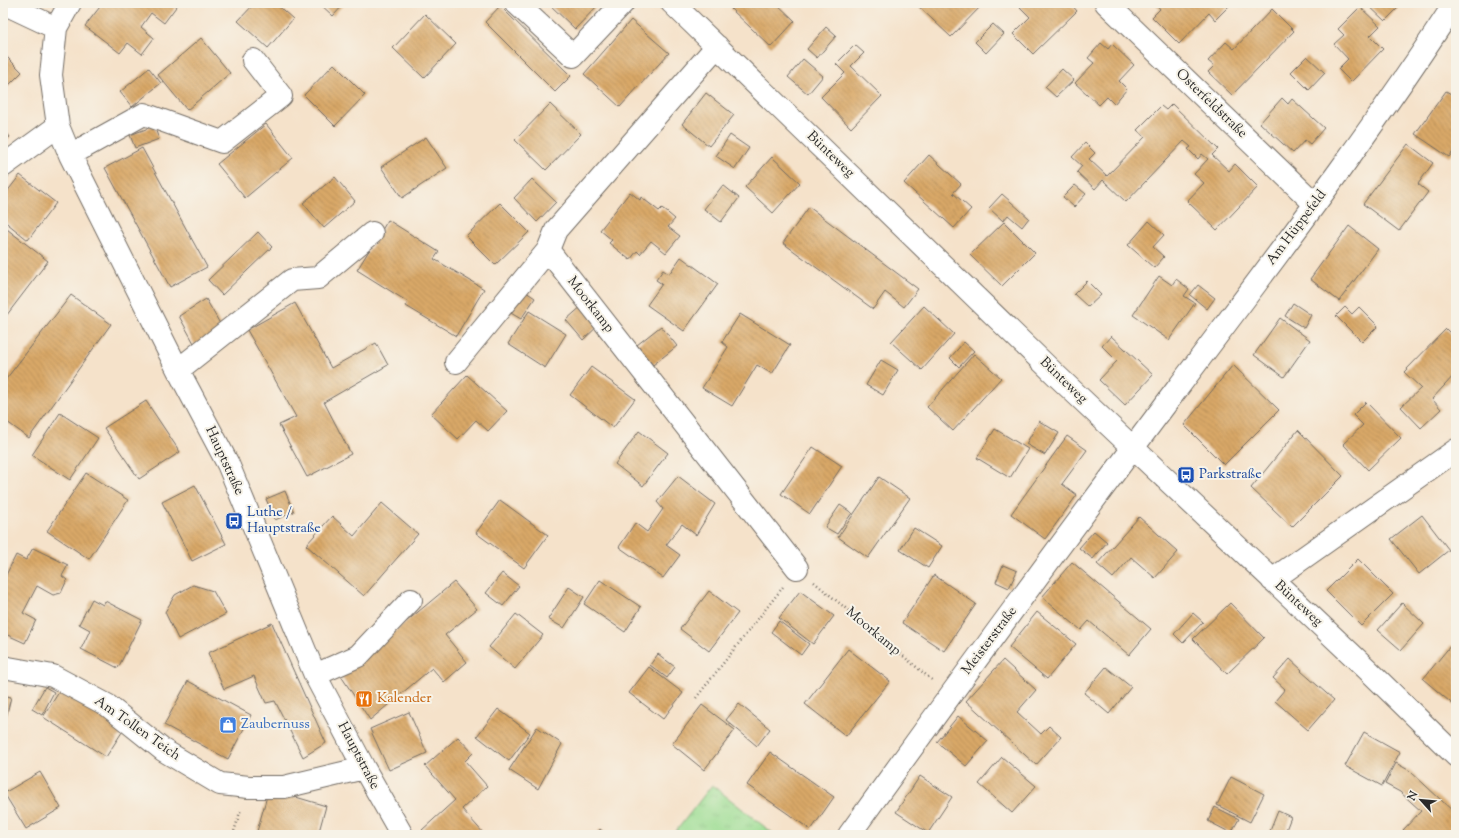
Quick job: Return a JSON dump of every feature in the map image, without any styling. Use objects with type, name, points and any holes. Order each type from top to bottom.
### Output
[{"type":"street","points":[[3,3],[56,28],[70,3]]},
{"type":"street","points":[[516,3],[573,56],[624,3]]},
{"type":"street","name":"Bünteweg","points":[[672,3],[1133,448],[1366,668],[1456,756]]},
{"type":"street","name":"Osterfeldstraße","points":[[1106,3],[1315,204]]},
{"type":"street","name":"Am Hüppefeld","points":[[1133,448],[1315,204],[1419,59],[1455,3]]},
{"type":"street","name":"Hauptstraße","points":[[56,28],[51,75],[58,126],[70,155],[178,370],[228,464],[315,675],[364,768],[402,835]]},
{"type":"street","points":[[456,362],[548,250],[556,230],[717,46]]},
{"type":"street","points":[[70,155],[144,114],[222,142],[281,96],[253,60]]},
{"type":"street","points":[[3,166],[58,126]]},
{"type":"street","points":[[178,370],[292,280],[318,278],[372,233]]},
{"type":"street","name":"Moorkamp","points":[[548,250],[797,568]]},
{"type":"street","name":"Meisterstraße","points":[[849,835],[950,695],[1133,448]]},
{"type":"street","points":[[1272,580],[1456,450]]},
{"type":"street","points":[[315,675],[358,656],[411,600]]},
{"type":"street","name":"Am Tollen Teich","points":[[3,667],[53,676],[107,705],[163,750],[220,784],[248,787],[284,787],[364,768]]},
{"type":"path","name":"Moorkamp","points":[[797,568],[950,695]]},
{"type":"path","points":[[696,698],[797,568]]},
{"type":"green space","points":[[712,785],[775,835],[673,835]]},
{"type":"building","points":[[103,3],[179,3],[164,23],[151,13],[141,27],[154,38],[142,54],[128,43],[120,53],[85,26]]},
{"type":"building","points":[[255,3],[275,3],[293,19],[268,48],[238,21]]},
{"type":"building","points":[[319,3],[345,3],[333,16]]},
{"type":"building","points":[[548,3],[600,3],[575,29]]},
{"type":"building","points":[[736,3],[776,3],[795,21],[771,47],[731,9]]},
{"type":"building","points":[[915,3],[984,3],[951,37]]},
{"type":"building","points":[[1025,3],[1070,3],[1077,11],[1033,54],[1013,34],[1030,17],[1020,7]]},
{"type":"building","points":[[1232,3],[1215,20],[1209,13],[1179,44],[1152,17],[1160,9],[1156,4]]},
{"type":"building","points":[[1366,3],[1403,3],[1385,21]]},
{"type":"building","points":[[500,6],[571,76],[555,92],[485,22]]},
{"type":"building","points":[[1360,7],[1380,26],[1370,36],[1383,49],[1351,82],[1338,69],[1348,59],[1334,44],[1344,35],[1338,29]]},
{"type":"building","points":[[1272,9],[1294,31],[1232,95],[1208,72],[1214,66],[1208,61],[1226,42],[1234,49]]},
{"type":"building","points":[[425,14],[456,44],[424,78],[393,48]]},
{"type":"building","points":[[631,20],[669,53],[620,107],[584,74]]},
{"type":"building","points":[[993,24],[1004,34],[986,53],[975,42]]},
{"type":"building","points":[[826,27],[836,36],[817,58],[807,49]]},
{"type":"building","points":[[201,38],[230,73],[187,110],[158,75]]},
{"type":"building","points":[[1101,43],[1108,49],[1112,44],[1134,65],[1119,81],[1127,89],[1114,104],[1107,97],[1099,105],[1075,83],[1094,63],[1088,58]]},
{"type":"building","points":[[855,45],[864,53],[851,66],[882,96],[851,128],[821,97],[845,73],[836,64]]},
{"type":"building","points":[[3,53],[22,72],[3,91]]},
{"type":"building","points":[[1307,56],[1325,73],[1309,90],[1291,72]]},
{"type":"building","points":[[803,59],[823,76],[808,94],[788,77]]},
{"type":"building","points":[[334,64],[365,95],[335,126],[304,95]]},
{"type":"building","points":[[149,68],[161,83],[132,107],[120,92]]},
{"type":"building","points":[[1062,69],[1074,80],[1056,97],[1045,87]]},
{"type":"building","points":[[1446,91],[1456,97],[1456,148],[1449,157],[1415,134]]},
{"type":"building","points":[[706,93],[734,115],[709,146],[682,124]]},
{"type":"building","points":[[1282,98],[1288,104],[1292,99],[1324,128],[1310,144],[1305,140],[1293,153],[1260,123]]},
{"type":"building","points":[[550,104],[581,134],[546,170],[515,140]]},
{"type":"building","points":[[1172,104],[1218,149],[1212,155],[1229,171],[1235,164],[1258,187],[1217,230],[1187,201],[1204,183],[1194,174],[1208,159],[1202,154],[1198,159],[1188,149],[1191,147],[1184,141],[1126,202],[1103,180],[1095,189],[1077,172],[1082,166],[1072,157],[1085,143],[1095,153],[1089,159],[1107,176],[1145,137],[1137,130],[1161,106],[1166,110]]},
{"type":"building","points":[[266,124],[293,158],[245,198],[217,164]]},
{"type":"building","points":[[154,126],[159,139],[135,148],[130,135]]},
{"type":"building","points":[[3,128],[10,137],[3,143]]},
{"type":"building","points":[[730,135],[749,148],[735,169],[716,156]]},
{"type":"building","points":[[426,137],[447,168],[402,198],[381,167]]},
{"type":"building","points":[[1408,144],[1433,163],[1418,184],[1428,192],[1399,231],[1363,204]]},
{"type":"building","points":[[142,148],[207,267],[170,287],[105,168]]},
{"type":"building","points":[[929,155],[961,184],[953,193],[971,209],[954,228],[904,183]]},
{"type":"building","points":[[772,157],[800,183],[773,213],[745,187]]},
{"type":"building","points":[[20,175],[56,203],[28,240],[3,220],[3,197]]},
{"type":"building","points":[[335,177],[355,201],[324,228],[303,203]]},
{"type":"building","points":[[532,179],[556,202],[537,222],[514,198]]},
{"type":"building","points":[[723,185],[739,198],[721,222],[704,209]]},
{"type":"building","points":[[1075,185],[1086,194],[1074,207],[1063,197]]},
{"type":"building","points":[[630,192],[640,200],[641,197],[659,211],[662,208],[675,219],[668,227],[680,236],[666,253],[651,241],[640,254],[637,251],[630,260],[609,243],[612,240],[600,230]]},
{"type":"building","points":[[1002,194],[1029,218],[1022,227],[1008,215],[1003,221],[989,208]]},
{"type":"building","points":[[500,203],[529,232],[495,265],[466,236]]},
{"type":"building","points":[[809,207],[918,289],[904,307],[885,292],[873,309],[783,243]]},
{"type":"building","points":[[388,220],[439,252],[434,259],[484,289],[456,336],[406,306],[408,302],[357,270]]},
{"type":"building","points":[[1149,221],[1164,235],[1153,247],[1164,257],[1154,268],[1128,245]]},
{"type":"building","points":[[1004,222],[1035,253],[1002,286],[970,255]]},
{"type":"building","points":[[3,226],[48,261],[3,320]]},
{"type":"building","points":[[1349,226],[1378,249],[1339,301],[1310,279]]},
{"type":"building","points":[[258,232],[272,247],[222,295],[208,280]]},
{"type":"building","points":[[681,257],[718,284],[684,331],[647,305],[662,284],[656,280],[663,270],[669,274]]},
{"type":"building","points":[[1159,276],[1172,285],[1176,279],[1189,289],[1184,296],[1195,303],[1169,340],[1133,315]]},
{"type":"building","points":[[1087,281],[1101,295],[1088,307],[1074,294]]},
{"type":"building","points":[[1198,285],[1215,298],[1207,309],[1190,295]]},
{"type":"building","points":[[523,290],[535,298],[521,319],[509,312]]},
{"type":"building","points":[[71,295],[111,324],[29,438],[3,419],[3,383]]},
{"type":"building","points":[[206,299],[223,329],[195,345],[179,316]]},
{"type":"building","points":[[295,303],[331,368],[376,343],[388,365],[324,402],[351,454],[307,477],[279,425],[296,417],[247,330]]},
{"type":"building","points":[[1293,303],[1311,315],[1304,328],[1285,316]]},
{"type":"building","points":[[583,305],[600,324],[583,340],[566,320]]},
{"type":"building","points":[[924,306],[954,334],[922,370],[891,342]]},
{"type":"building","points":[[1345,307],[1352,314],[1359,307],[1378,326],[1362,342],[1336,316]]},
{"type":"building","points":[[529,311],[566,334],[545,368],[508,344]]},
{"type":"building","points":[[740,314],[790,345],[772,374],[757,365],[732,406],[702,388],[728,347],[722,342]]},
{"type":"building","points":[[1280,318],[1310,340],[1284,377],[1254,355]]},
{"type":"building","points":[[661,326],[677,346],[653,365],[637,345]]},
{"type":"building","points":[[1446,329],[1456,339],[1456,373],[1432,399],[1441,409],[1421,428],[1401,407],[1421,388],[1404,372]]},
{"type":"building","points":[[1111,336],[1153,375],[1125,405],[1099,380],[1117,361],[1102,346]]},
{"type":"building","points":[[964,342],[974,351],[959,367],[950,358]]},
{"type":"building","points":[[974,354],[1001,378],[953,431],[927,407]]},
{"type":"building","points":[[881,360],[898,370],[883,395],[866,385]]},
{"type":"building","points":[[1233,365],[1279,410],[1224,465],[1184,425]]},
{"type":"building","points":[[591,367],[635,399],[613,428],[570,395]]},
{"type":"building","points":[[467,375],[507,411],[488,431],[476,420],[458,439],[431,414]]},
{"type":"building","points":[[146,401],[180,452],[139,479],[104,428]]},
{"type":"building","points":[[1366,402],[1401,438],[1368,470],[1343,444],[1363,425],[1353,415]]},
{"type":"building","points":[[60,413],[98,438],[70,480],[32,455]]},
{"type":"building","points":[[1039,421],[1059,433],[1045,455],[1026,444]]},
{"type":"building","points":[[995,429],[1028,449],[1010,478],[977,458]]},
{"type":"building","points":[[1298,430],[1343,476],[1292,527],[1251,488]]},
{"type":"building","points":[[639,431],[668,453],[643,486],[615,464]]},
{"type":"building","points":[[1067,436],[1087,450],[1062,484],[1077,495],[1045,539],[1011,514]]},
{"type":"building","points":[[813,447],[842,466],[810,514],[781,494]]},
{"type":"building","points":[[86,473],[128,500],[89,559],[47,531]]},
{"type":"building","points":[[678,476],[715,504],[696,535],[682,524],[666,545],[680,555],[663,578],[619,547],[635,523],[647,532],[663,509],[657,502]]},
{"type":"building","points":[[879,477],[910,498],[868,558],[838,537]]},
{"type":"building","points":[[195,485],[226,544],[192,561],[162,502]]},
{"type":"building","points":[[285,491],[294,512],[275,520],[266,499]]},
{"type":"building","points":[[500,500],[548,535],[524,568],[476,533]]},
{"type":"building","points":[[382,503],[418,534],[364,596],[306,545],[332,516],[354,536]]},
{"type":"building","points":[[840,505],[852,513],[837,534],[825,527]]},
{"type":"building","points":[[1422,515],[1449,550],[1419,574],[1391,539]]},
{"type":"building","points":[[1139,517],[1178,552],[1155,578],[1131,557],[1113,578],[1097,564]]},
{"type":"building","points":[[914,528],[942,546],[928,568],[900,550]]},
{"type":"building","points":[[1094,531],[1107,542],[1093,559],[1079,548]]},
{"type":"building","points":[[33,548],[68,565],[62,576],[67,580],[61,593],[53,595],[37,586],[23,613],[36,620],[25,643],[3,633],[3,581],[16,555],[26,560]]},
{"type":"building","points":[[1358,559],[1393,594],[1361,626],[1326,591]]},
{"type":"building","points":[[1072,562],[1151,629],[1129,655],[1089,621],[1081,630],[1042,597]]},
{"type":"building","points":[[1003,565],[1017,571],[1009,588],[996,582]]},
{"type":"building","points":[[502,573],[519,586],[503,606],[486,593]]},
{"type":"building","points":[[934,575],[976,604],[944,651],[902,623]]},
{"type":"building","points":[[600,580],[641,607],[625,632],[584,604]]},
{"type":"building","points":[[454,582],[477,609],[445,635],[467,662],[444,682],[432,668],[370,720],[341,676]]},
{"type":"building","points":[[193,585],[213,591],[226,614],[178,639],[165,612],[175,595]]},
{"type":"building","points":[[569,587],[584,597],[564,628],[548,619]]},
{"type":"building","points":[[709,591],[738,613],[709,651],[680,629]]},
{"type":"building","points":[[800,591],[834,616],[813,644],[779,618]]},
{"type":"building","points":[[92,599],[103,605],[105,601],[142,620],[118,668],[81,649],[90,630],[79,624]]},
{"type":"building","points":[[1230,603],[1264,638],[1227,674],[1193,639]]},
{"type":"building","points":[[1402,603],[1424,624],[1401,650],[1378,630]]},
{"type":"building","points":[[1037,612],[1076,644],[1047,679],[1009,647]]},
{"type":"building","points":[[1193,613],[1203,622],[1183,643],[1174,634]]},
{"type":"building","points":[[516,614],[543,635],[515,669],[489,647]]},
{"type":"building","points":[[779,621],[809,644],[801,655],[771,632]]},
{"type":"building","points":[[272,623],[326,743],[303,757],[275,701],[266,703],[254,676],[224,689],[208,653]]},
{"type":"building","points":[[1451,645],[1456,649],[1456,707],[1423,679]]},
{"type":"building","points":[[848,649],[890,681],[846,736],[805,704]]},
{"type":"building","points":[[658,654],[675,667],[667,678],[650,665]]},
{"type":"building","points":[[1290,659],[1302,670],[1301,671],[1334,700],[1308,730],[1275,701],[1285,689],[1273,678]]},
{"type":"building","points":[[1003,660],[1036,690],[1017,712],[1041,734],[1049,726],[1061,737],[1036,765],[966,701]]},
{"type":"building","points":[[649,667],[683,693],[663,719],[629,693]]},
{"type":"building","points":[[1106,667],[1131,687],[1109,714],[1084,693]]},
{"type":"building","points":[[188,681],[251,715],[228,759],[164,725]]},
{"type":"building","points":[[45,687],[54,692],[42,715],[32,709]]},
{"type":"building","points":[[61,689],[124,729],[106,757],[43,717]]},
{"type":"building","points":[[3,695],[11,697],[4,726],[3,726]]},
{"type":"building","points":[[739,704],[770,729],[757,746],[726,720]]},
{"type":"building","points":[[702,705],[735,730],[704,770],[672,744]]},
{"type":"building","points":[[498,709],[530,733],[509,761],[477,736]]},
{"type":"building","points":[[409,712],[427,753],[389,770],[370,729]]},
{"type":"building","points":[[958,716],[988,741],[966,766],[937,742]]},
{"type":"building","points":[[537,727],[562,744],[538,789],[509,770]]},
{"type":"building","points":[[1364,732],[1400,752],[1382,786],[1345,766]]},
{"type":"building","points":[[458,737],[473,753],[465,761],[487,786],[462,809],[485,835],[427,835],[422,830],[455,800],[425,766]]},
{"type":"building","points":[[770,752],[834,797],[811,830],[747,785]]},
{"type":"building","points":[[1002,757],[1036,786],[1012,813],[979,784]]},
{"type":"building","points":[[1396,763],[1410,771],[1456,814],[1456,835],[1409,835],[1403,830],[1421,811],[1400,792],[1385,784]]},
{"type":"building","points":[[40,772],[61,808],[26,829],[4,793]]},
{"type":"building","points":[[920,776],[952,797],[928,833],[896,812]]},
{"type":"building","points":[[1231,777],[1264,794],[1250,822],[1217,805]]},
{"type":"building","points":[[269,789],[326,806],[318,835],[256,835]]},
{"type":"building","points":[[1215,807],[1239,819],[1231,833],[1208,821]]},
{"type":"building","points":[[1278,811],[1291,817],[1284,835],[1270,831]]},
{"type":"building","points":[[600,829],[607,835],[596,835]]},
{"type":"place","name":"Parkstraße","points":[[1186,475]]},
{"type":"place","name":"Luthe / Hauptstraße","points":[[234,521]]},
{"type":"place","name":"Kalender","points":[[364,699]]},
{"type":"place","name":"Zaubernuss","points":[[228,725]]}]
